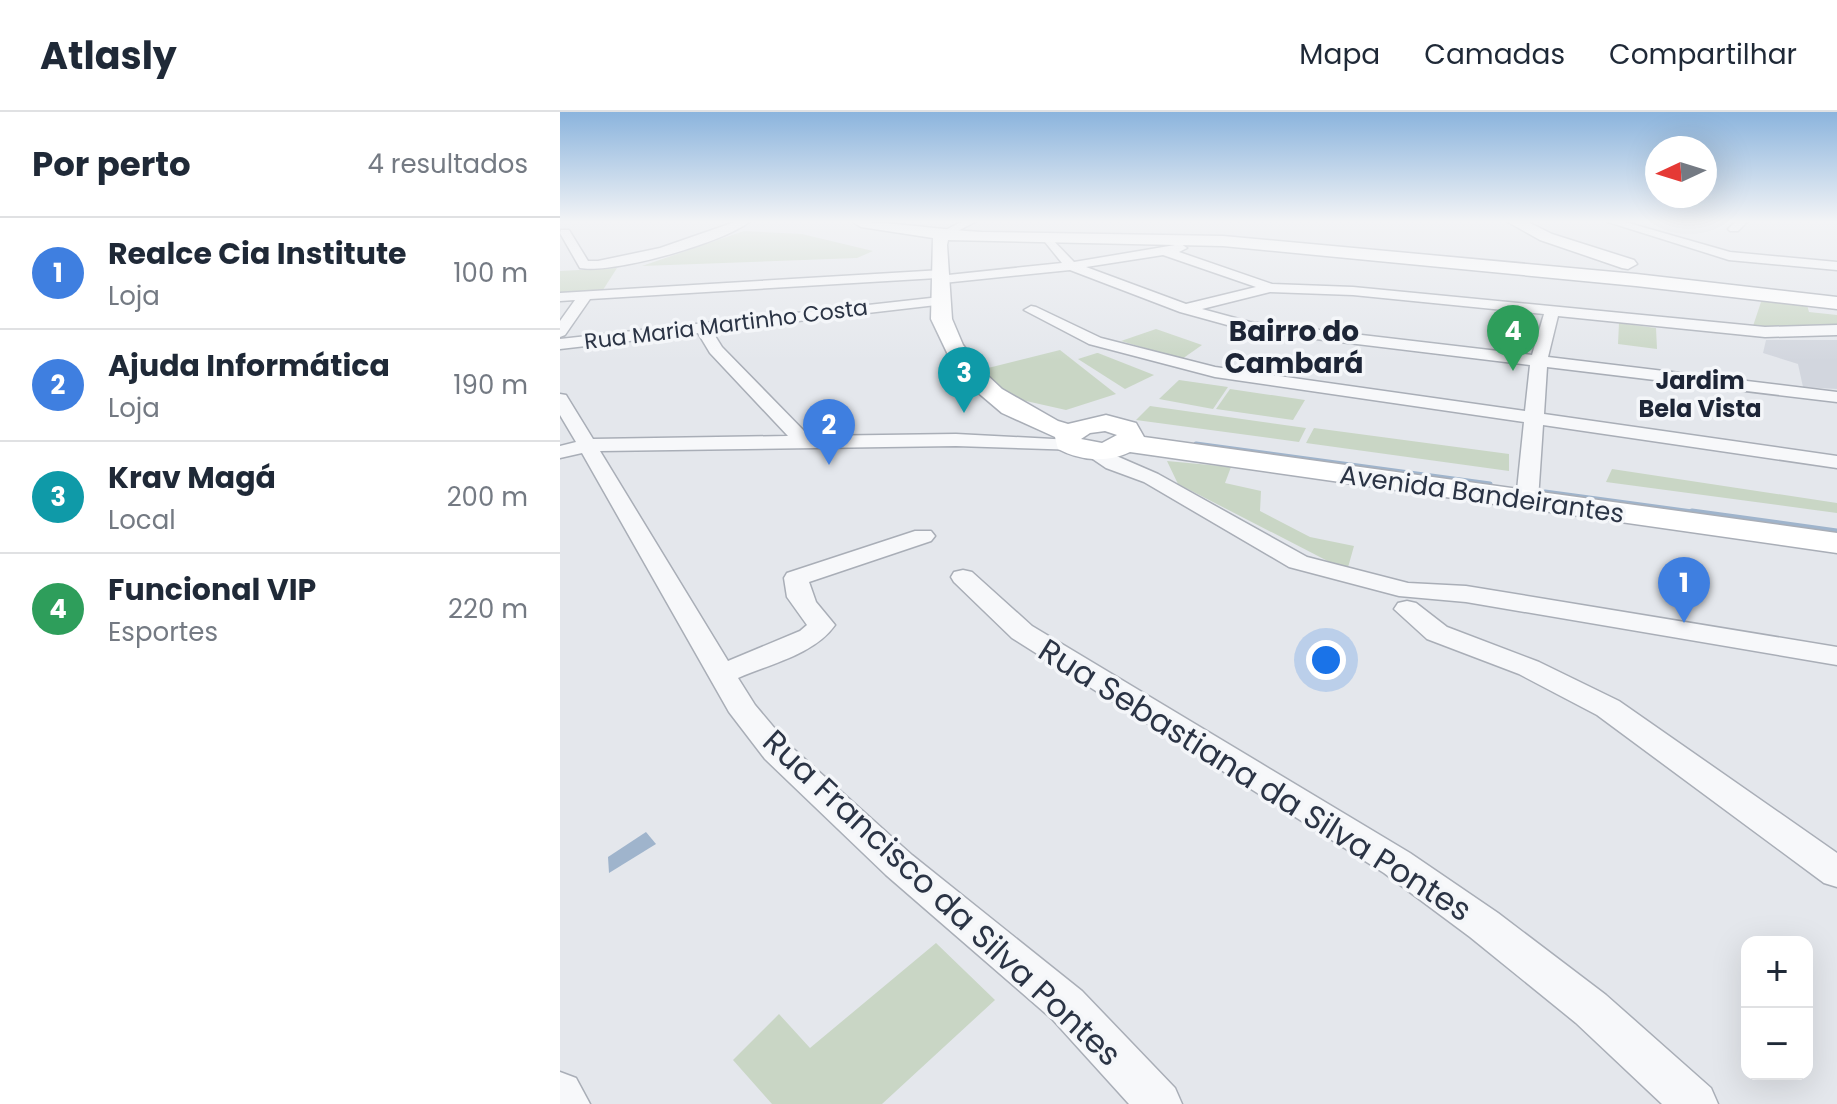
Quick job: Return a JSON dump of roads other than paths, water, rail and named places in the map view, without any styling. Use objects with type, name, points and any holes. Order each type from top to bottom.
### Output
[{"type":"street","points":[[940,301],[941,268]]},
{"type":"street","points":[[560,297],[942,277],[1044,268]]},
{"type":"street","points":[[1077,268],[1185,309],[1249,326],[1837,397]]},
{"type":"street","points":[[1214,268],[1270,288]]},
{"type":"street","points":[[1512,268],[1837,303]]},
{"type":"street","points":[[1641,268],[1690,285]]},
{"type":"street","points":[[1636,280],[1669,280],[1665,276]]},
{"type":"street","points":[[1185,309],[1270,288],[1353,291],[1765,332],[1837,330]]},
{"type":"street","points":[[560,332],[586,295]]},
{"type":"street","name":"Rua Maria Martinho Costa","points":[[560,344],[940,301]]},
{"type":"street","name":"Avenida Bandeirantes","points":[[940,301],[943,324],[970,372],[995,396],[1046,427],[1079,438],[1106,423],[1125,439],[1529,489],[1837,522]]},
{"type":"street","points":[[1031,310],[1095,341],[1215,372],[1837,462]]},
{"type":"street","points":[[1529,489],[1539,361],[1552,312]]},
{"type":"street","points":[[702,327],[716,350],[804,442]]},
{"type":"street","name":"Rua Francisco da Silva Pontes","points":[[560,399],[574,448],[744,712],[776,751],[899,865],[1067,1005],[1159,1104]]},
{"type":"street","points":[[574,448],[1079,438],[1113,464],[1151,478],[1298,562],[1359,590],[1408,598],[1466,594],[1837,656]]},
{"type":"street","points":[[1125,439],[1151,478]]},
{"type":"street","name":"Avenida Bandeirantes","points":[[1529,489],[1837,543]]},
{"type":"street","points":[[722,674],[810,637],[822,625],[808,611],[795,584],[796,578],[923,536]]},
{"type":"street","name":"Rua Sebastiana da Silva Pontes","points":[[963,577],[1022,632],[1397,863],[1484,925],[1591,1009],[1695,1104]]},
{"type":"street","points":[[1408,598],[1437,633],[1529,668],[1608,708],[1837,872]]},
{"type":"street","points":[[560,1094],[567,1104]]},
{"type":"water","points":[[646,832],[656,844],[609,873],[608,857]]},
{"type":"waterway","points":[[1196,444],[1490,484]]},
{"type":"waterway","points":[[1545,492],[1707,514]]},
{"type":"waterway","points":[[1692,512],[1837,532]]},
{"type":"place","name":"Funcional VIP","points":[[1513,371]]},
{"type":"place","name":"Krav Magá","points":[[964,413]]},
{"type":"place","name":"Ajuda Informática","points":[[829,465]]},
{"type":"place","name":"Realce Cia Institute","points":[[1684,623]]},
{"type":"district","name":"Bairro do Cambará","points":[[1294,347]]},
{"type":"district","name":"Jardim Bela Vista","points":[[1700,395]]}]
